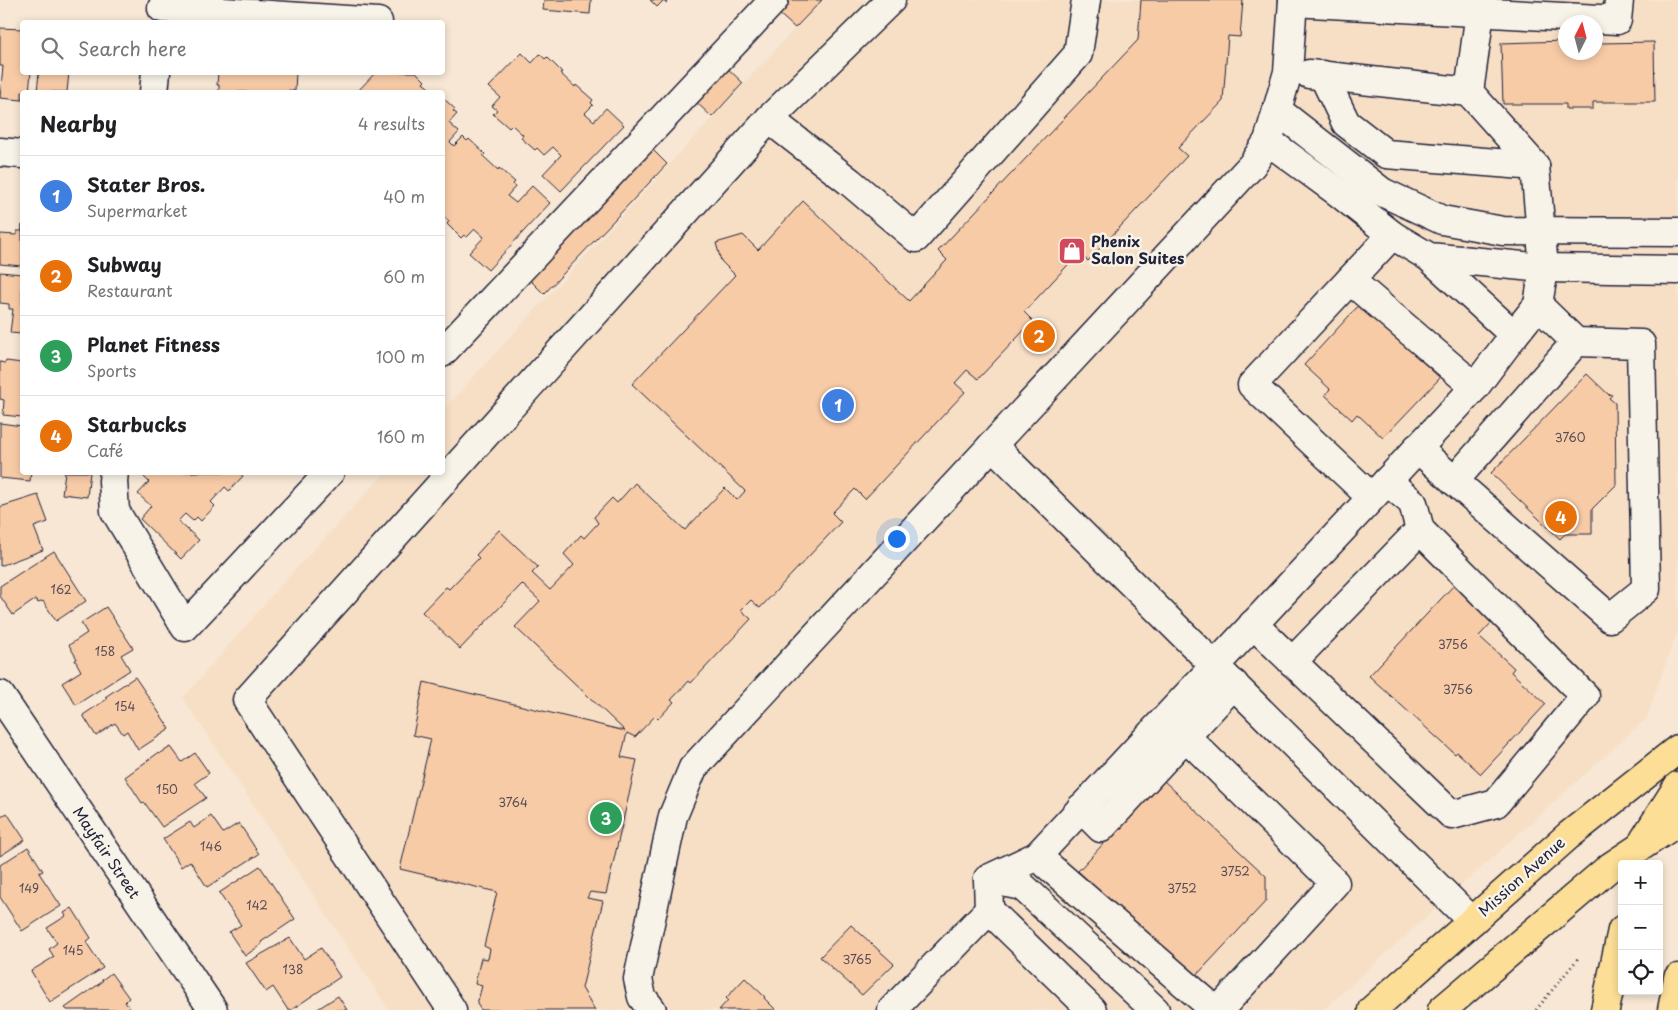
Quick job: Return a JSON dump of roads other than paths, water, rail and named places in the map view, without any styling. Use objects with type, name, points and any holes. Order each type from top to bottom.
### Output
[{"type":"main road","name":"Mission Avenue","points":[[1372,1010],[1568,836],[1678,749]]},
{"type":"main road","points":[[1637,856],[1678,786]]},
{"type":"main road","points":[[1442,1010],[1610,867],[1637,856],[1678,822]]},
{"type":"main road","points":[[1605,1010],[1618,949]]},
{"type":"main road","points":[[1672,1010],[1678,978]]},
{"type":"street","points":[[445,350],[774,0]]},
{"type":"street","points":[[452,1010],[247,700],[769,119],[891,0]]},
{"type":"street","points":[[769,119],[850,182],[916,238],[1078,54],[1086,0]]},
{"type":"street","points":[[652,1010],[642,997],[638,979],[673,816],[693,768],[1248,170],[1268,141],[1288,72],[1293,1],[1617,20],[1619,0]]},
{"type":"street","points":[[162,10],[342,20]]},
{"type":"street","points":[[1469,92],[1480,12]]},
{"type":"street","points":[[988,879],[1037,856],[1475,387],[1538,306],[1544,268],[1535,166],[1469,92],[1288,72]]},
{"type":"street","points":[[154,90],[156,75]]},
{"type":"street","points":[[1323,75],[1346,123],[1386,154],[1535,166]]},
{"type":"street","points":[[1277,110],[1382,192],[1442,220],[1503,231],[1678,232]]},
{"type":"street","points":[[1268,141],[1339,193],[1392,236],[1429,257],[1514,335]]},
{"type":"street","points":[[0,152],[20,154]]},
{"type":"street","points":[[1253,624],[1452,815],[1496,803],[1585,696],[1420,530],[1413,503],[1379,489],[1252,384],[1392,236]]},
{"type":"street","points":[[1429,257],[1544,268],[1678,270]]},
{"type":"street","points":[[1350,280],[1475,387]]},
{"type":"street","points":[[1417,448],[1610,618],[1646,589],[1641,344],[1576,342],[1538,306]]},
{"type":"street","points":[[1454,481],[1576,342]]},
{"type":"street","points":[[992,445],[1472,921]]},
{"type":"street","points":[[114,475],[115,511],[185,627],[327,475]]},
{"type":"street","points":[[1292,662],[1420,530]]},
{"type":"street","points":[[1081,808],[1101,828],[1234,684]]},
{"type":"street","name":"Mayfair Street","points":[[0,696],[212,1010]]},
{"type":"street","points":[[1185,736],[1335,883],[1219,1010]]},
{"type":"street","points":[[1037,856],[1215,1010]]},
{"type":"street","points":[[988,879],[989,910],[1090,1009],[1121,977]]},
{"type":"street","points":[[988,879],[1022,886],[1155,1010]]},
{"type":"street","points":[[892,1010],[989,910]]},
{"type":"place","name":"Phenix Salon Suites","points":[[1072,251]]},
{"type":"place","name":"Subway","points":[[1039,336]]},
{"type":"place","name":"Stater Bros.","points":[[838,405]]},
{"type":"place","name":"Starbucks","points":[[1561,517]]},
{"type":"place","name":"Planet Fitness","points":[[606,818]]}]
